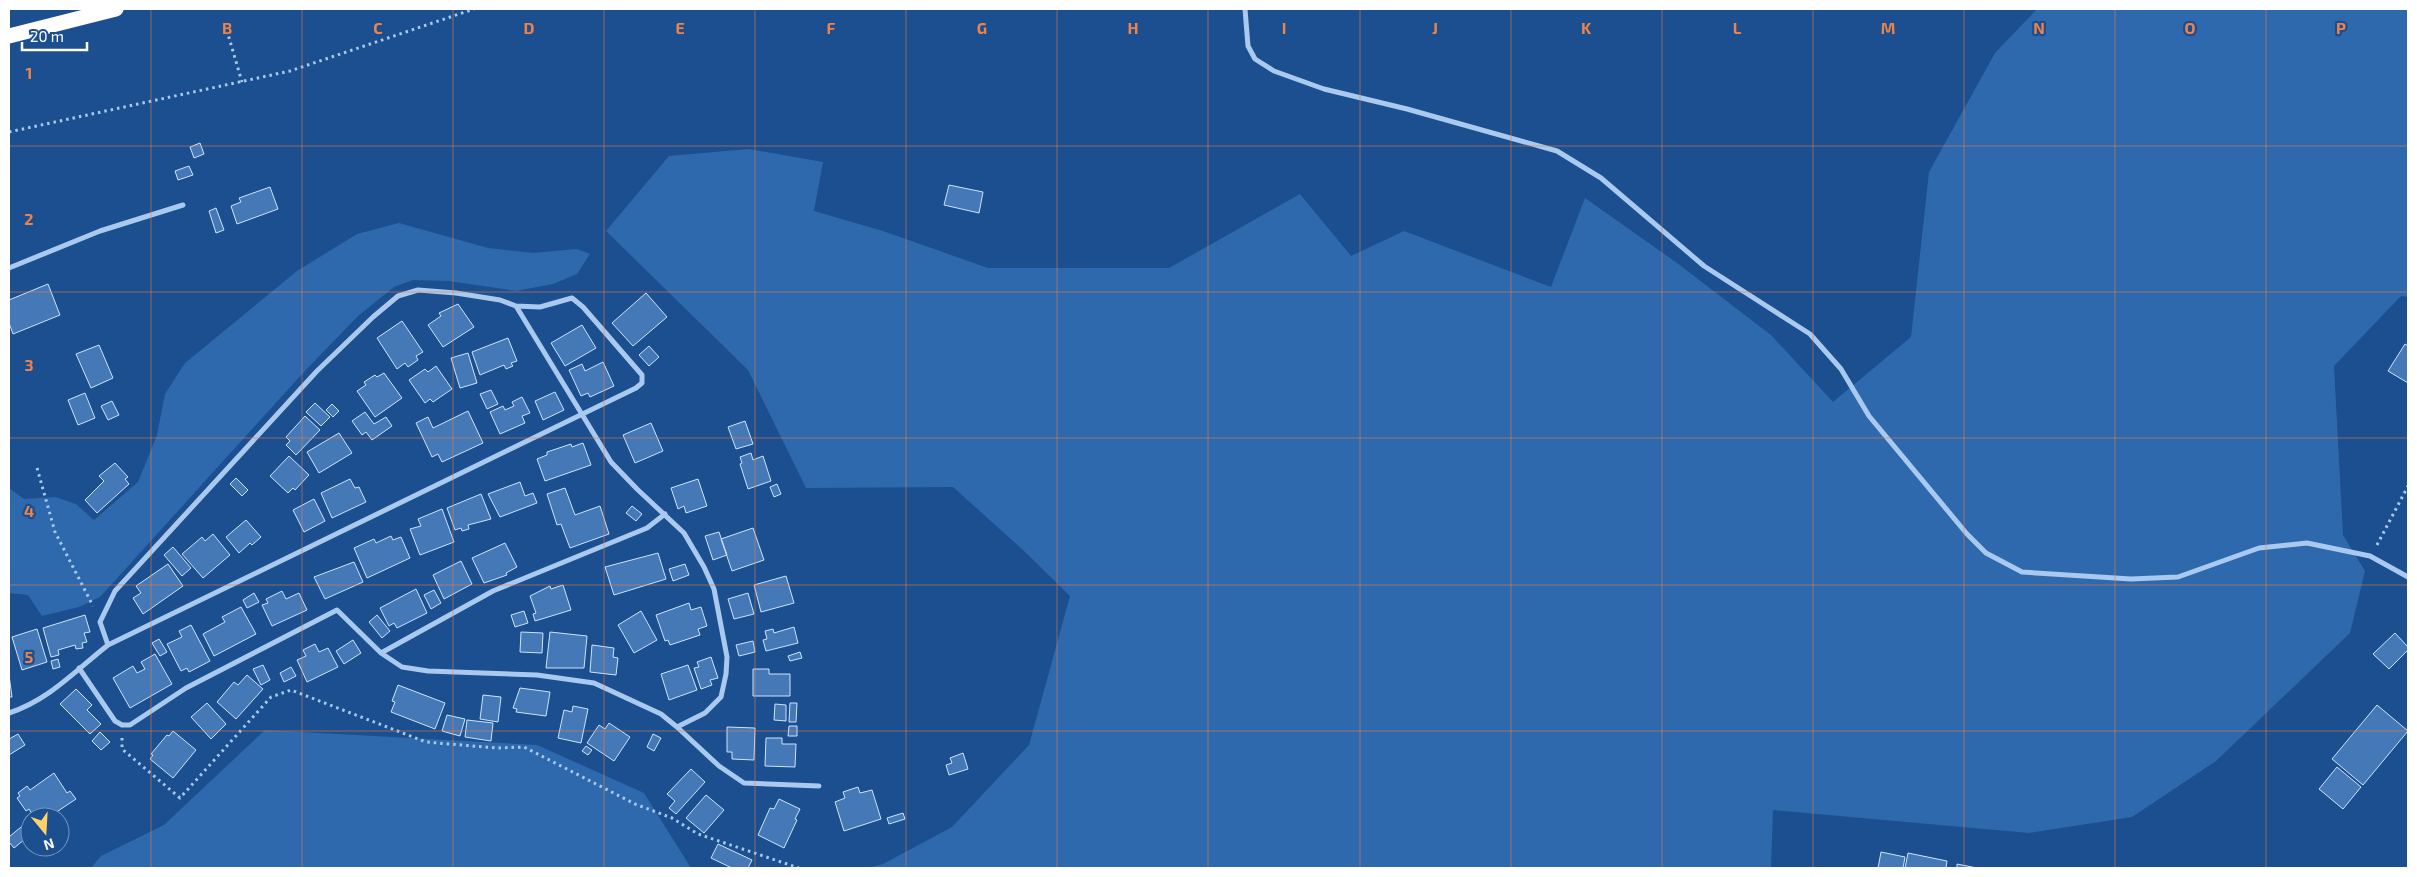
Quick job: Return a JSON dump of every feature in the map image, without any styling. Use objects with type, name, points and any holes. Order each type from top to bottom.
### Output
[{"type":"highway","points":[[9,36],[116,9]]},
{"type":"street","points":[[1245,9],[1248,46],[1255,59],[1274,71],[1324,89],[1407,109],[1557,151],[1601,178],[1704,266],[1810,334],[1841,369],[1869,416],[1967,534],[1986,553],[2022,572],[2131,579],[2178,577],[2259,548],[2307,543],[2370,556],[2408,577]]},
{"type":"street","points":[[9,268],[100,231],[183,205]]},
{"type":"street","points":[[9,713],[29,706],[50,694],[108,645],[636,388],[642,383],[642,376],[583,307],[572,298],[540,307],[516,306],[500,300],[456,293],[418,290],[398,296],[372,317],[317,371],[115,591],[100,622],[108,645]]},
{"type":"street","points":[[516,306],[611,462],[684,533],[704,567],[714,589],[726,657],[726,674],[721,697],[705,713],[678,727]]},
{"type":"street","points":[[381,653],[493,591],[647,528],[665,514]]},
{"type":"street","points":[[79,668],[115,721],[122,725],[130,725],[186,688],[337,610],[381,653],[402,667],[537,675],[594,683],[661,714],[678,727],[719,766],[744,782],[819,786]]},
{"type":"path","points":[[9,132],[290,71],[474,9]]},
{"type":"path","points":[[225,24],[242,82]]},
{"type":"path","points":[[37,468],[55,532],[69,563],[88,593],[100,622]]},
{"type":"path","points":[[2370,556],[2408,486]]},
{"type":"path","points":[[122,725],[122,749],[180,798],[271,697],[291,690],[426,742],[497,748],[524,747],[635,804],[672,818],[698,834],[799,868]]},
{"type":"shaded area","points":[[2037,9],[2408,9],[2408,297],[2401,296],[2334,366],[2343,535],[2365,571],[2350,633],[2216,761],[2132,817],[2029,833],[1773,810],[1771,868],[867,868],[883,864],[952,827],[1029,745],[1070,596],[1024,551],[953,487],[806,488],[748,370],[606,231],[669,156],[749,149],[823,162],[814,211],[883,231],[988,268],[1169,268],[1300,194],[1351,256],[1404,231],[1551,287],[1585,198],[1677,263],[1771,335],[1833,402],[1911,337],[1929,172],[1995,53]]},
{"type":"shaded area","points":[[399,223],[488,248],[533,253],[577,249],[590,254],[577,274],[553,284],[516,291],[449,281],[413,280],[394,287],[358,316],[303,373],[100,597],[79,607],[42,616],[28,595],[9,593],[9,488],[24,499],[55,497],[76,504],[94,520],[138,482],[157,435],[165,394],[185,363],[297,271],[357,234]]},
{"type":"shaded area","points":[[265,730],[537,745],[644,793],[691,868],[91,868],[101,856],[164,825]]},
{"type":"building","points":[[200,143],[204,154],[194,158],[190,147]]},
{"type":"building","points":[[189,166],[193,175],[178,180],[175,171]]},
{"type":"building","points":[[949,185],[983,192],[979,213],[944,205]]},
{"type":"building","points":[[270,187],[278,209],[237,224],[231,206],[241,202],[239,198]]},
{"type":"building","points":[[216,208],[224,230],[216,233],[209,211]]},
{"type":"building","points":[[48,284],[60,315],[13,334],[9,323],[9,300]]},
{"type":"building","points":[[646,293],[667,317],[633,346],[612,323]]},
{"type":"building","points":[[458,304],[474,327],[443,347],[428,325],[441,316],[439,313]]},
{"type":"building","points":[[402,321],[423,352],[416,356],[418,360],[408,367],[405,363],[397,369],[377,338]]},
{"type":"building","points":[[582,325],[596,348],[565,366],[551,343]]},
{"type":"building","points":[[508,338],[517,361],[511,363],[513,366],[506,369],[504,365],[480,375],[472,352]]},
{"type":"building","points":[[2405,344],[2408,346],[2408,383],[2388,371]]},
{"type":"building","points":[[99,345],[113,378],[91,388],[76,354]]},
{"type":"building","points":[[649,346],[659,357],[649,366],[639,355]]},
{"type":"building","points":[[468,353],[477,383],[460,388],[451,358]]},
{"type":"building","points":[[603,362],[614,386],[590,397],[588,393],[581,396],[569,370],[582,364],[585,371]]},
{"type":"building","points":[[436,366],[452,389],[433,402],[430,399],[425,403],[409,380],[425,369],[428,372]]},
{"type":"building","points":[[384,373],[402,398],[375,417],[357,391],[366,385],[364,382],[375,375],[377,377]]},
{"type":"building","points":[[491,390],[498,404],[487,409],[480,394]]},
{"type":"building","points":[[555,392],[564,410],[543,420],[535,401]]},
{"type":"building","points":[[85,393],[95,418],[78,425],[68,400]]},
{"type":"building","points":[[522,397],[530,413],[522,416],[525,423],[500,434],[490,412],[503,406],[505,410],[514,406],[512,402]]},
{"type":"building","points":[[112,401],[119,415],[108,420],[101,406]]},
{"type":"building","points":[[315,403],[330,417],[321,426],[306,412]]},
{"type":"building","points":[[332,404],[339,411],[333,417],[326,410]]},
{"type":"building","points":[[468,411],[483,443],[442,462],[438,454],[432,457],[416,423],[428,417],[433,428]]},
{"type":"building","points":[[365,412],[374,424],[386,417],[392,426],[372,440],[366,432],[362,435],[352,421]]},
{"type":"building","points":[[305,416],[320,430],[296,455],[286,445],[290,441],[286,437]]},
{"type":"building","points":[[745,421],[753,444],[736,449],[728,427]]},
{"type":"building","points":[[651,423],[663,451],[635,463],[623,435]]},
{"type":"building","points":[[339,433],[352,453],[319,473],[307,452]]},
{"type":"building","points":[[583,443],[591,465],[545,481],[537,459],[547,455],[547,452],[571,444],[572,447]]},
{"type":"building","points":[[751,453],[753,460],[763,456],[771,481],[748,489],[740,464],[742,463],[740,457]]},
{"type":"building","points":[[289,456],[309,475],[295,490],[293,488],[288,493],[270,476]]},
{"type":"building","points":[[115,463],[128,477],[125,479],[129,484],[97,513],[85,500],[104,481],[99,476]]},
{"type":"building","points":[[236,478],[248,490],[242,496],[230,484]]},
{"type":"building","points":[[350,479],[355,488],[359,487],[366,502],[332,518],[321,493]]},
{"type":"building","points":[[698,479],[707,506],[686,513],[684,506],[678,509],[671,488]]},
{"type":"building","points":[[520,482],[525,496],[533,493],[537,503],[500,517],[488,494]]},
{"type":"building","points":[[777,484],[781,494],[774,497],[770,487]]},
{"type":"building","points":[[565,488],[575,515],[600,506],[609,534],[570,548],[561,524],[557,525],[547,494]]},
{"type":"building","points":[[481,494],[491,519],[468,525],[469,529],[462,531],[461,528],[455,530],[447,508]]},
{"type":"building","points":[[314,499],[325,521],[304,532],[293,510]]},
{"type":"building","points":[[632,506],[642,514],[636,521],[626,513]]},
{"type":"building","points":[[442,509],[454,542],[420,555],[410,529],[421,526],[418,519]]},
{"type":"building","points":[[246,520],[261,537],[252,545],[250,543],[239,553],[226,537]]},
{"type":"building","points":[[753,528],[764,560],[732,571],[721,539]]},
{"type":"building","points":[[719,532],[727,555],[713,560],[705,536]]},
{"type":"building","points":[[213,534],[230,555],[203,578],[182,554],[202,537],[205,541]]},
{"type":"building","points":[[391,536],[393,540],[401,537],[410,558],[367,578],[354,548],[374,539],[376,543]]},
{"type":"building","points":[[505,543],[517,567],[506,573],[507,575],[484,583],[472,558]]},
{"type":"building","points":[[173,547],[191,568],[182,576],[164,555]]},
{"type":"building","points":[[658,553],[666,579],[614,595],[605,567]]},
{"type":"building","points":[[461,561],[472,584],[444,599],[433,575]]},
{"type":"building","points":[[354,562],[363,582],[325,599],[314,577]]},
{"type":"building","points":[[168,564],[183,586],[143,614],[133,598],[141,593],[136,586]]},
{"type":"building","points":[[685,564],[689,575],[673,581],[669,569]]},
{"type":"building","points":[[786,576],[794,603],[761,612],[754,585]]},
{"type":"building","points":[[563,585],[571,610],[535,621],[533,614],[536,613],[530,596],[550,586],[551,589]]},
{"type":"building","points":[[416,589],[427,613],[397,628],[394,623],[389,626],[380,608]]},
{"type":"building","points":[[434,590],[441,603],[431,609],[424,595]]},
{"type":"building","points":[[282,591],[286,599],[299,593],[307,610],[272,626],[262,605],[268,603],[266,599]]},
{"type":"building","points":[[254,593],[259,602],[247,608],[243,600]]},
{"type":"building","points":[[748,593],[754,614],[734,619],[728,599]]},
{"type":"building","points":[[689,603],[691,610],[701,607],[707,626],[698,629],[700,635],[670,645],[668,640],[665,641],[656,615]]},
{"type":"building","points":[[241,607],[256,634],[214,656],[203,634],[225,622],[222,617]]},
{"type":"building","points":[[524,611],[528,623],[515,627],[511,615]]},
{"type":"building","points":[[641,611],[657,640],[634,653],[618,625]]},
{"type":"building","points":[[85,615],[90,632],[84,633],[87,642],[82,643],[83,648],[76,649],[75,645],[58,650],[59,655],[51,657],[43,628]]},
{"type":"building","points":[[377,615],[390,631],[382,638],[369,622]]},
{"type":"building","points":[[191,625],[210,661],[189,672],[187,668],[181,671],[167,644],[182,637],[179,631]]},
{"type":"building","points":[[794,627],[798,643],[766,651],[763,640],[767,639],[765,631],[773,629],[774,633]]},
{"type":"building","points":[[37,629],[47,662],[22,670],[12,637]]},
{"type":"building","points":[[521,632],[543,633],[542,653],[520,652]]},
{"type":"building","points":[[550,632],[587,636],[584,668],[546,668]]},
{"type":"building","points":[[2395,633],[2408,647],[2408,650],[2389,669],[2373,654]]},
{"type":"building","points":[[159,639],[167,652],[160,656],[152,643]]},
{"type":"building","points":[[353,640],[361,653],[344,664],[336,651]]},
{"type":"building","points":[[753,641],[755,652],[739,656],[736,645]]},
{"type":"building","points":[[315,644],[319,652],[328,648],[338,667],[307,682],[297,660],[306,656],[303,650]]},
{"type":"building","points":[[592,645],[614,648],[613,657],[618,658],[616,675],[590,672]]},
{"type":"building","points":[[800,652],[802,658],[790,661],[788,656]]},
{"type":"building","points":[[155,654],[172,684],[130,708],[113,678],[133,666],[137,673],[145,669],[141,662]]},
{"type":"building","points":[[711,657],[718,678],[710,680],[712,685],[701,689],[694,668],[699,667],[697,662]]},
{"type":"building","points":[[58,659],[60,667],[53,669],[51,661]]},
{"type":"building","points":[[263,665],[270,680],[261,685],[253,669]]},
{"type":"building","points":[[688,665],[697,690],[669,700],[661,674]]},
{"type":"building","points":[[291,667],[296,676],[284,682],[280,673]]},
{"type":"building","points":[[753,669],[769,669],[769,674],[790,674],[790,696],[753,696]]},
{"type":"building","points":[[9,675],[12,697],[9,697]]},
{"type":"building","points":[[247,675],[263,689],[236,719],[217,702],[234,682],[238,685]]},
{"type":"building","points":[[398,685],[445,703],[435,729],[391,712],[395,702],[392,701]]},
{"type":"building","points":[[520,688],[550,692],[546,716],[516,712],[517,709],[513,708]]},
{"type":"building","points":[[76,689],[92,705],[87,710],[101,724],[90,734],[60,704]]},
{"type":"building","points":[[483,695],[501,697],[498,722],[480,719]]},
{"type":"building","points":[[207,703],[226,724],[211,739],[191,717]]},
{"type":"building","points":[[790,703],[797,703],[796,722],[789,722]]},
{"type":"building","points":[[775,704],[786,705],[786,721],[774,720]]},
{"type":"building","points":[[2377,705],[2408,731],[2363,785],[2332,759]]},
{"type":"building","points":[[573,706],[588,709],[581,743],[558,738],[564,710],[572,712]]},
{"type":"building","points":[[447,715],[465,719],[460,736],[442,731]]},
{"type":"building","points":[[467,720],[493,723],[491,741],[465,737]]},
{"type":"building","points":[[609,723],[630,737],[614,761],[587,743],[599,725],[605,729]]},
{"type":"building","points":[[789,726],[797,726],[797,736],[788,736]]},
{"type":"building","points":[[727,727],[755,728],[754,760],[732,759],[732,752],[727,752]]},
{"type":"building","points":[[173,731],[196,750],[173,778],[150,759],[153,755],[151,754],[167,735],[169,736]]},
{"type":"building","points":[[100,732],[110,742],[101,750],[92,741]]},
{"type":"building","points":[[18,734],[25,745],[9,755],[9,739]]},
{"type":"building","points":[[653,734],[661,738],[654,751],[647,747]]},
{"type":"building","points":[[766,738],[782,738],[782,744],[796,744],[795,767],[765,766]]},
{"type":"building","points":[[586,746],[592,750],[588,755],[582,751]]},
{"type":"building","points":[[963,753],[968,769],[949,775],[946,765],[952,763],[950,758]]},
{"type":"building","points":[[2337,767],[2361,787],[2343,809],[2319,789]]},
{"type":"building","points":[[691,769],[705,782],[676,814],[669,808],[675,801],[667,794]]},
{"type":"building","points":[[54,773],[67,793],[70,791],[76,799],[64,807],[23,807],[17,798],[20,796],[18,793],[27,786],[30,790]]},
{"type":"building","points":[[858,787],[860,793],[872,790],[881,819],[844,831],[835,802],[845,798],[843,792]]},
{"type":"building","points":[[706,795],[724,810],[704,833],[686,818]]},
{"type":"building","points":[[779,799],[800,809],[784,848],[758,835],[770,808],[774,809]]},
{"type":"building","points":[[903,813],[905,819],[889,824],[887,818]]},
{"type":"building","points":[[20,828],[20,843],[14,848],[9,842],[9,837]]},
{"type":"building","points":[[718,844],[752,860],[748,868],[732,868],[711,858]]},
{"type":"building","points":[[1881,852],[1905,857],[1903,868],[1878,868]]},
{"type":"building","points":[[1908,853],[1947,861],[1946,868],[1905,868]]},
{"type":"building","points":[[1957,864],[1977,868],[1957,868]]}]
